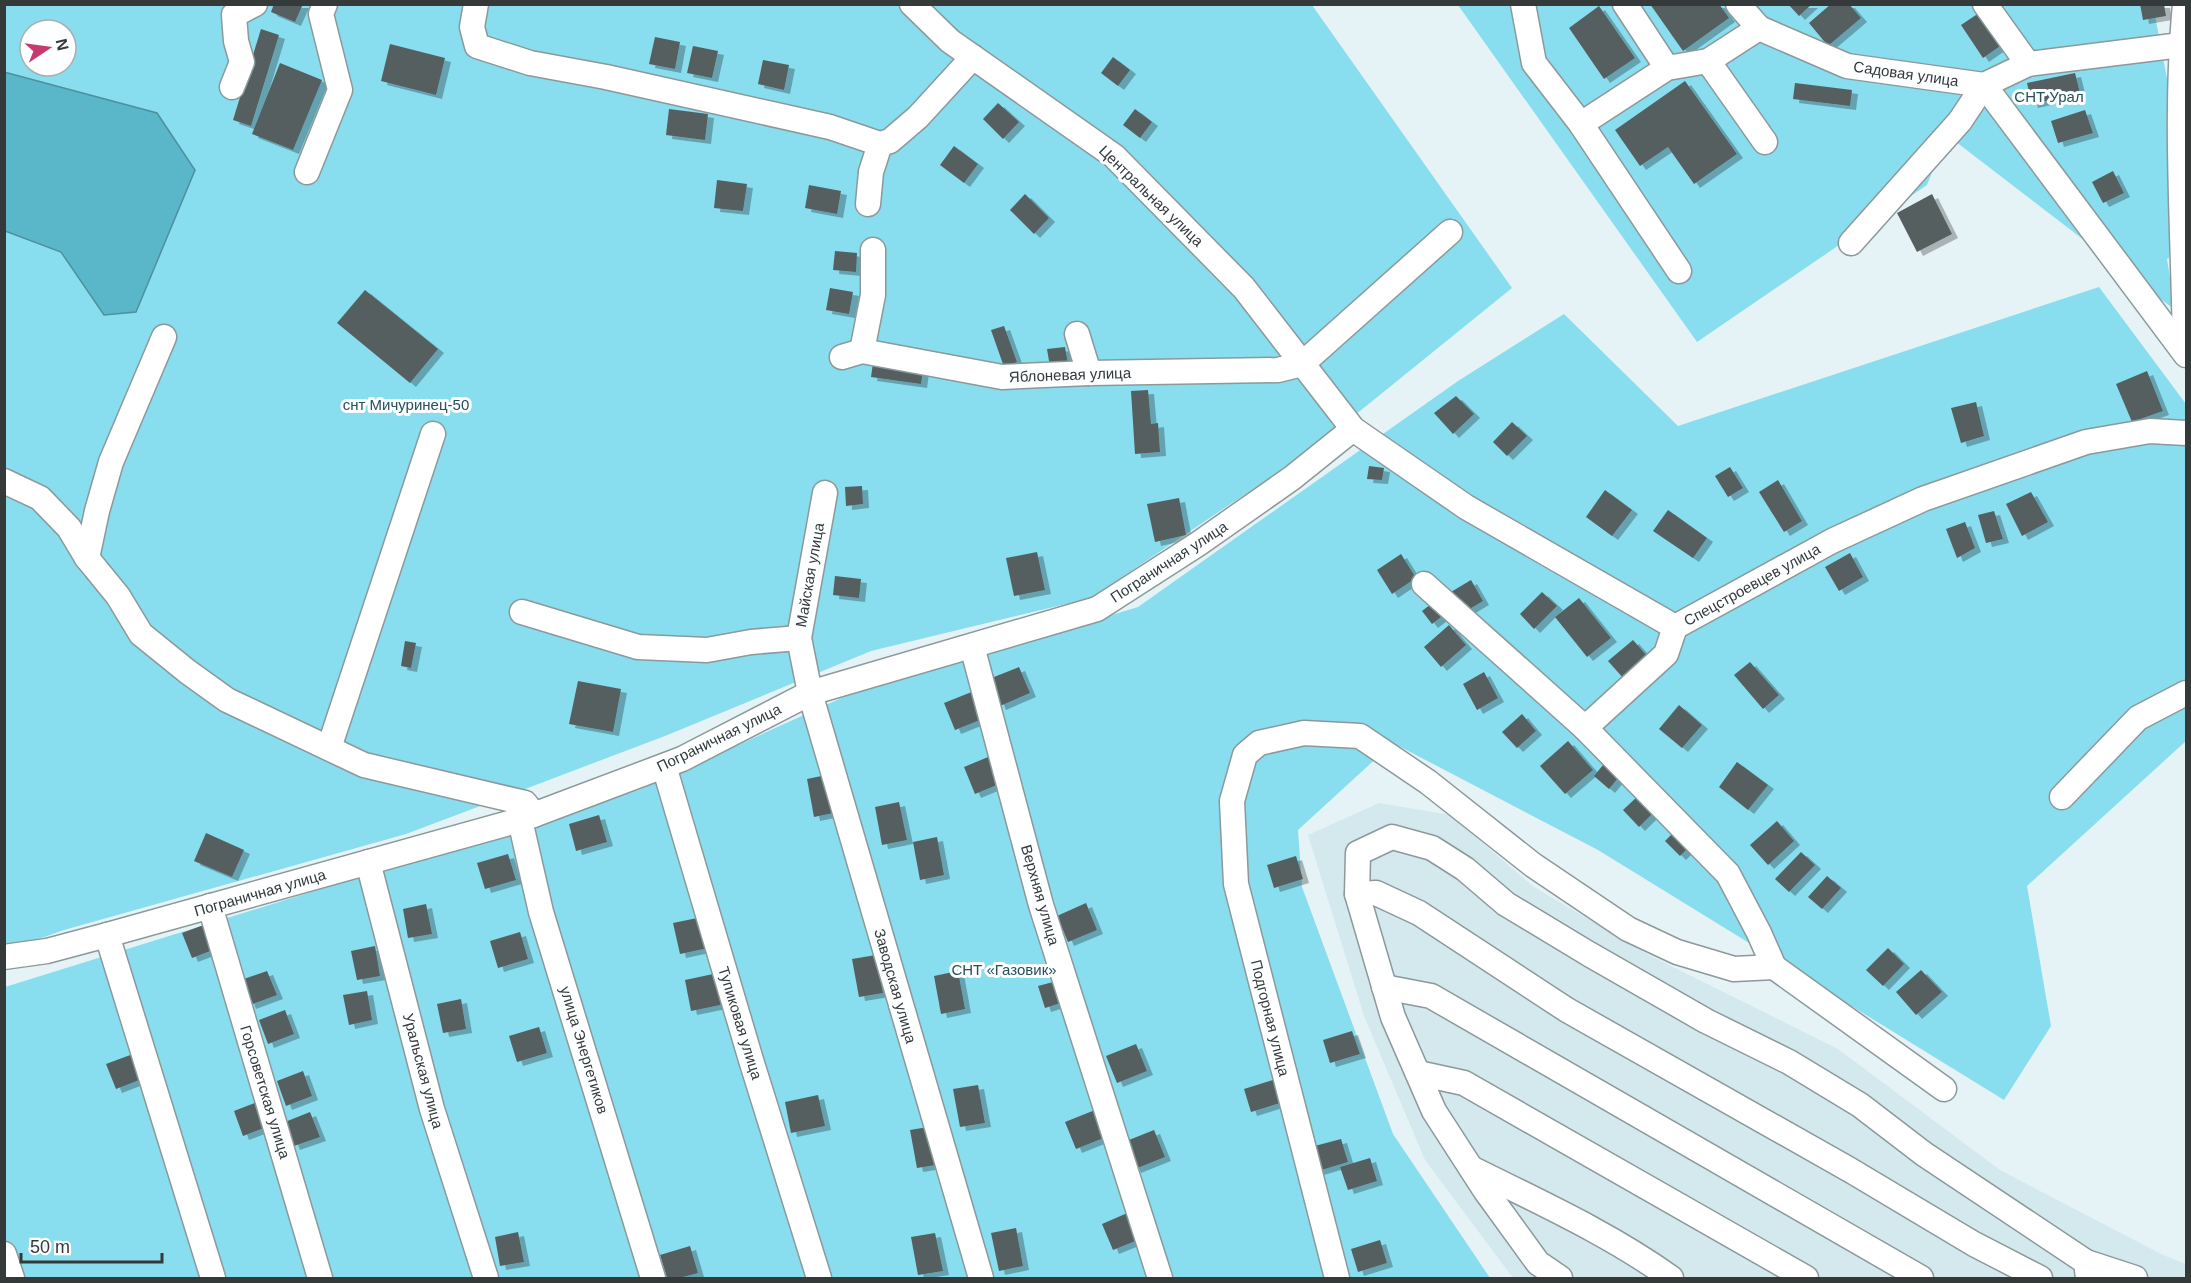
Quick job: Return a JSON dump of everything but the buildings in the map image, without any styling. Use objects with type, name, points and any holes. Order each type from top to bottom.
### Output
[{"type":"street","points":[[232,87],[242,62],[236,41],[234,15],[255,4]]},
{"type":"street","points":[[307,172],[340,90],[321,14],[325,4]]},
{"type":"street","points":[[476,4],[472,27],[477,46],[530,63],[606,76],[830,127],[880,144],[890,141],[918,117],[974,57]]},
{"type":"street","name":"Центральная улица","points":[[912,4],[950,41],[1114,156],[1244,288],[1353,429]]},
{"type":"street","points":[[1523,4],[1534,63],[1581,124],[1679,272]]},
{"type":"street","points":[[1625,4],[1667,68]]},
{"type":"street","name":"Садовая улица","points":[[1738,4],[1759,28],[1847,66],[1984,85]]},
{"type":"street","points":[[1985,4],[2028,64]]},
{"type":"street","points":[[2185,4],[2180,210],[2186,354]]},
{"type":"street","points":[[1581,124],[1667,68],[1708,61],[1759,28]]},
{"type":"street","points":[[1851,243],[1960,121],[1984,85],[2028,64],[2184,42]]},
{"type":"street","points":[[1708,61],[1765,142]]},
{"type":"street","points":[[1984,85],[2186,354]]},
{"type":"street","points":[[868,204],[871,172],[880,144]]},
{"type":"street","points":[[1302,364],[1450,232]]},
{"type":"street","name":"Яблоневая улица","points":[[873,250],[873,295],[852,354],[1002,377],[1278,370],[1302,364]]},
{"type":"street","points":[[1077,334],[1089,373]]},
{"type":"street","points":[[87,558],[111,462],[164,337]]},
{"type":"street","name":"Спецстроевцев улица","points":[[1353,429],[1466,507],[1675,627],[1832,541],[1923,499],[2086,442],[2150,431],[2187,433]]},
{"type":"street","name":"Пограничная улица","points":[[4,957],[47,951],[527,818],[682,759],[810,693],[1097,609],[1198,544],[1292,478],[1353,429]]},
{"type":"street","points":[[329,748],[433,434]]},
{"type":"street","points":[[4,481],[40,498],[69,528],[87,558],[118,596],[141,634],[226,700],[364,765],[525,803],[527,818]]},
{"type":"street","name":"Майская улица","points":[[810,693],[799,638],[825,493]]},
{"type":"street","points":[[1424,584],[1585,728],[1728,874],[1774,967],[1944,1089]]},
{"type":"street","points":[[522,612],[638,647],[707,650],[751,642],[799,638]]},
{"type":"street","points":[[1585,728],[1666,654],[1675,627]]},
{"type":"street","name":"Верхняя улица","points":[[972,646],[1041,905],[1160,1278]]},
{"type":"street","name":"Заводская улица","points":[[810,693],[981,1278]]},
{"type":"street","points":[[2062,797],[2138,718],[2187,693]]},
{"type":"street","name":"Подгорная улица","points":[[1337,1278],[1236,884],[1232,801],[1245,755],[1259,743],[1304,733],[1360,736],[1428,782],[1533,865],[1628,929],[1677,952],[1734,969],[1774,967]]},
{"type":"street","name":"Тупиковая улица","points":[[664,766],[747,1049],[819,1278]]},
{"type":"street","name":"улица Энергетиков","points":[[527,818],[541,912],[653,1278]]},
{"type":"street","points":[[1560,1278],[1538,1263],[1470,1168],[1434,1112],[1393,1017],[1357,894],[1358,853],[1392,837],[1431,848],[1465,869],[1506,904],[1552,932],[1706,1021],[1789,1062],[1860,1105],[1924,1154],[2087,1270],[2135,1278]]},
{"type":"street","name":"Уральская улица","points":[[369,862],[432,1109],[486,1278]]},
{"type":"street","points":[[1357,894],[1376,893],[1419,913],[1567,1010],[1850,1170],[1974,1244],[2040,1278]]},
{"type":"street","name":"Горсоветская улица","points":[[210,906],[320,1278]]},
{"type":"street","points":[[107,935],[213,1278]]},
{"type":"street","points":[[1384,987],[1431,996],[1921,1278]]},
{"type":"street","points":[[1418,1073],[1464,1083],[1806,1278]]},
{"type":"street","points":[[1470,1168],[1550,1207],[1647,1261],[1671,1278]]},
{"type":"street","points":[[4,1254],[12,1278]]},
{"type":"shaded area","points":[[4,72],[18,76],[18,78],[26,78],[157,113],[195,170],[136,312],[104,315],[61,252],[5,231]]},
{"type":"shaded area","points":[[1379,803],[1450,815],[1534,887],[1649,955],[1838,1049],[2000,1170],[2163,1255],[2186,1264],[2186,1278],[1513,1278],[1425,1160],[1364,1016],[1308,835]]},
{"type":"green space","name":"снт Мичуринец-50","points":[[4,5],[1312,5],[1512,288],[1318,445],[1091,598],[871,651],[665,736],[406,834],[64,930],[5,951]]},
{"type":"green space","name":"СНТ Урал","points":[[1458,5],[2153,5],[2169,89],[2169,258],[2167,259],[2175,310],[1947,135],[1927,185],[1697,342]]},
{"type":"green space","name":"СНТ «Газовик»","points":[[2099,287],[2186,404],[2186,741],[2027,886],[2051,1026],[2004,1100],[1598,850],[1393,743],[1298,830],[1302,887],[1393,1134],[1490,1278],[5,1278],[5,987],[639,790],[848,695],[1138,607],[1458,381],[1564,314],[1678,426]]}]
